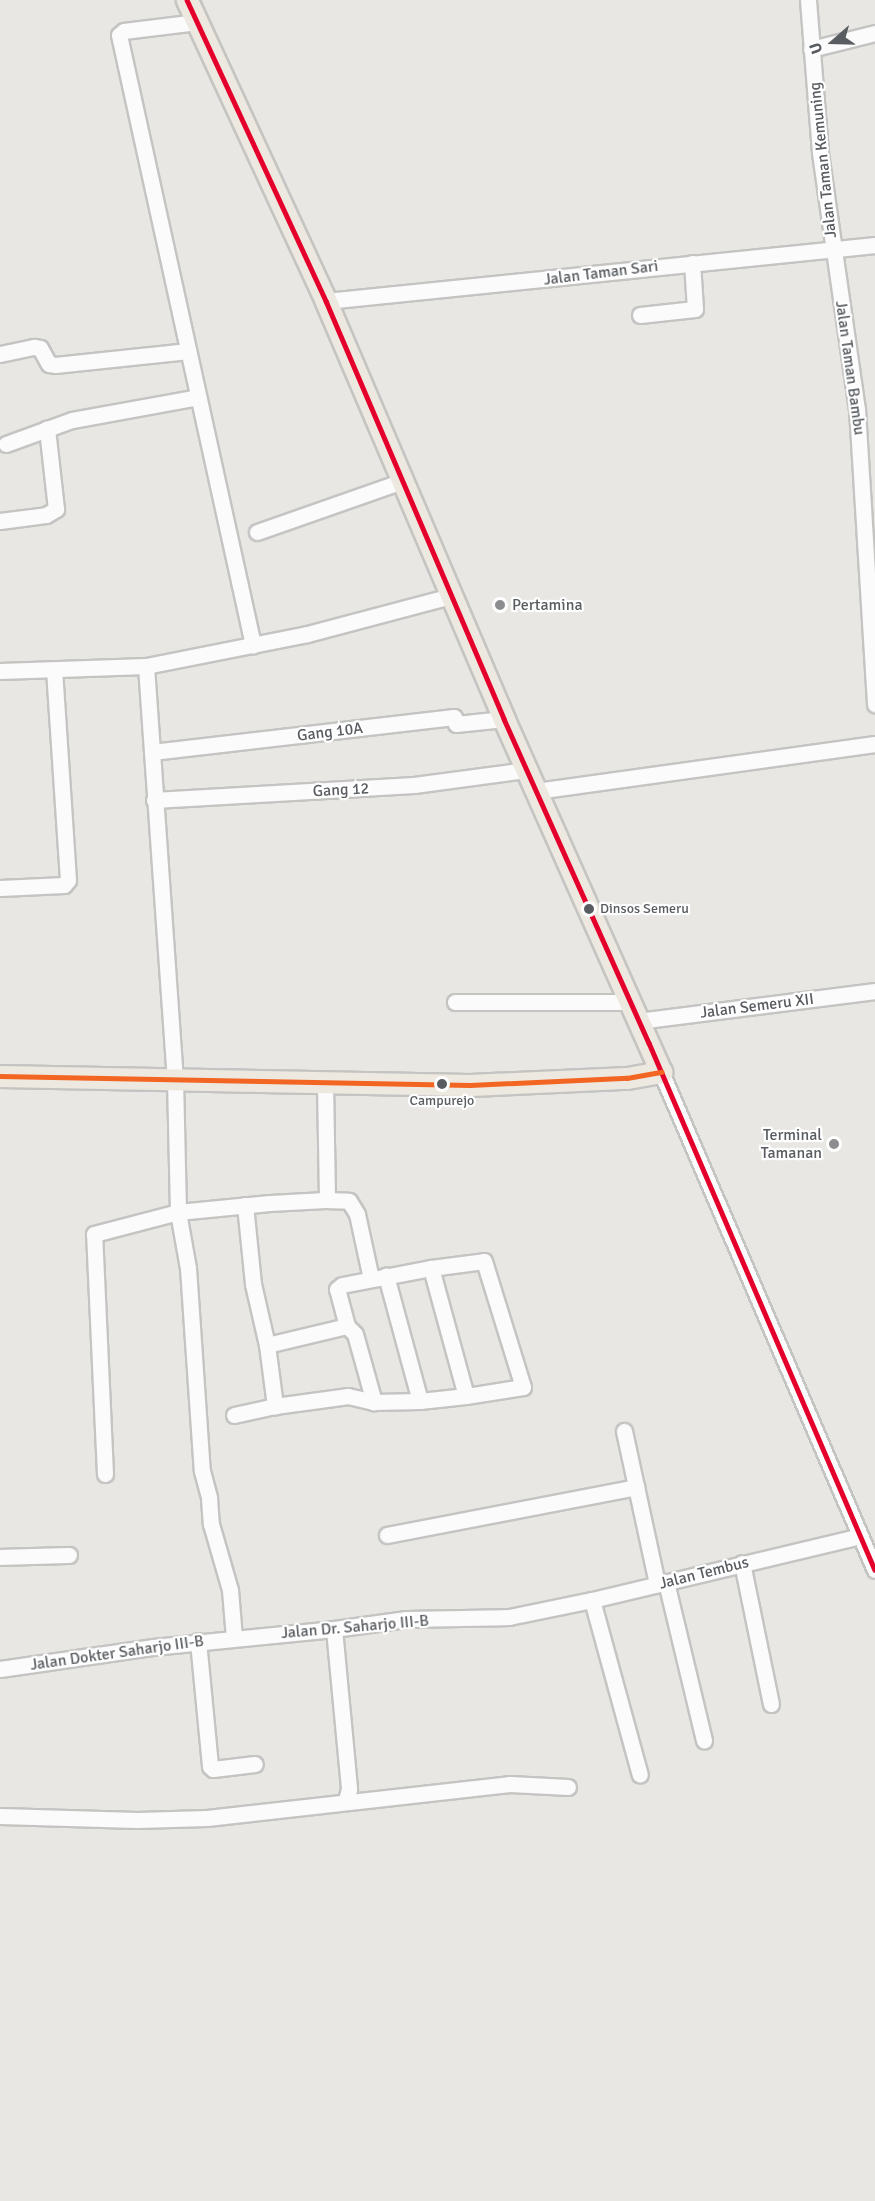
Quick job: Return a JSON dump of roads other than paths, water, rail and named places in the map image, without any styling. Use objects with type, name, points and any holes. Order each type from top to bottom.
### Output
[{"type":"highway","points":[[0,1076],[470,1085],[627,1078],[661,1072],[526,770],[326,301],[188,0]]},
{"type":"street","name":"Jalan Taman Kemuning","points":[[808,0],[811,49],[833,249]]},
{"type":"street","points":[[197,22],[124,32],[120,35],[252,645]]},
{"type":"street","points":[[811,49],[875,33]]},
{"type":"street","name":"Jalan Taman Sari","points":[[326,301],[875,245]]},
{"type":"street","name":"Jalan Taman Bambu","points":[[833,249],[857,409],[872,581],[875,704]]},
{"type":"street","points":[[640,315],[695,309],[692,263]]},
{"type":"street","points":[[0,354],[34,347],[40,348],[49,364],[55,365],[188,351]]},
{"type":"street","points":[[6,444],[72,420],[198,397]]},
{"type":"street","points":[[0,521],[46,515],[56,509],[48,429]]},
{"type":"street","points":[[257,532],[403,481]]},
{"type":"street","points":[[0,671],[146,666],[307,634],[451,596]]},
{"type":"street","points":[[146,666],[175,1079],[178,1212],[188,1269],[202,1471],[209,1498],[211,1524],[230,1590],[234,1638]]},
{"type":"street","points":[[0,888],[64,885],[68,880],[54,670]]},
{"type":"street","name":"Gang 10A","points":[[152,752],[454,717],[456,724],[504,719]]},
{"type":"street","points":[[536,790],[875,744]]},
{"type":"street","name":"Gang 12","points":[[154,800],[414,786],[526,770]]},
{"type":"street","name":"Jalan Semeru XII","points":[[455,1002],[634,1011],[875,991]]},
{"type":"street","points":[[661,1072],[875,1570]]},
{"type":"street","points":[[325,1082],[327,1198],[325,1200]]},
{"type":"street","points":[[105,1474],[97,1274],[92,1239],[98,1231],[178,1212],[245,1205],[325,1200],[349,1201],[357,1214],[420,1401]]},
{"type":"street","points":[[245,1205],[253,1284],[267,1345],[275,1406]]},
{"type":"street","points":[[234,1415],[275,1406],[348,1396],[374,1402],[420,1401],[523,1386],[484,1262],[378,1277],[342,1285],[337,1289],[347,1326],[355,1334],[374,1402]]},
{"type":"street","points":[[431,1268],[466,1396]]},
{"type":"street","points":[[267,1345],[347,1326]]},
{"type":"street","points":[[624,1431],[636,1487],[704,1740]]},
{"type":"street","points":[[387,1535],[636,1487]]},
{"type":"street","name":"Jalan Tembus","points":[[548,1610],[860,1536]]},
{"type":"street","points":[[0,1557],[69,1555]]},
{"type":"street","points":[[742,1563],[771,1704]]},
{"type":"street","points":[[592,1600],[640,1774]]},
{"type":"street","name":"Jalan Dr. Saharjo III-B","points":[[234,1638],[334,1629],[406,1619],[509,1617],[548,1610]]},
{"type":"street","points":[[334,1629],[348,1789],[346,1800]]},
{"type":"street","name":"Jalan Dokter Saharjo III-B","points":[[0,1669],[234,1638]]},
{"type":"street","points":[[198,1641],[210,1766],[213,1769],[255,1764]]},
{"type":"street","points":[[0,1816],[137,1820],[207,1818],[346,1800],[510,1784],[568,1787]]},
{"type":"place","name":"Pertamina","points":[[500,605]]},
{"type":"place","name":"Dinsos Semeru","points":[[589,909]]},
{"type":"place","name":"Campurejo","points":[[442,1084]]},
{"type":"place","name":"Terminal Tamanan","points":[[834,1144]]}]
